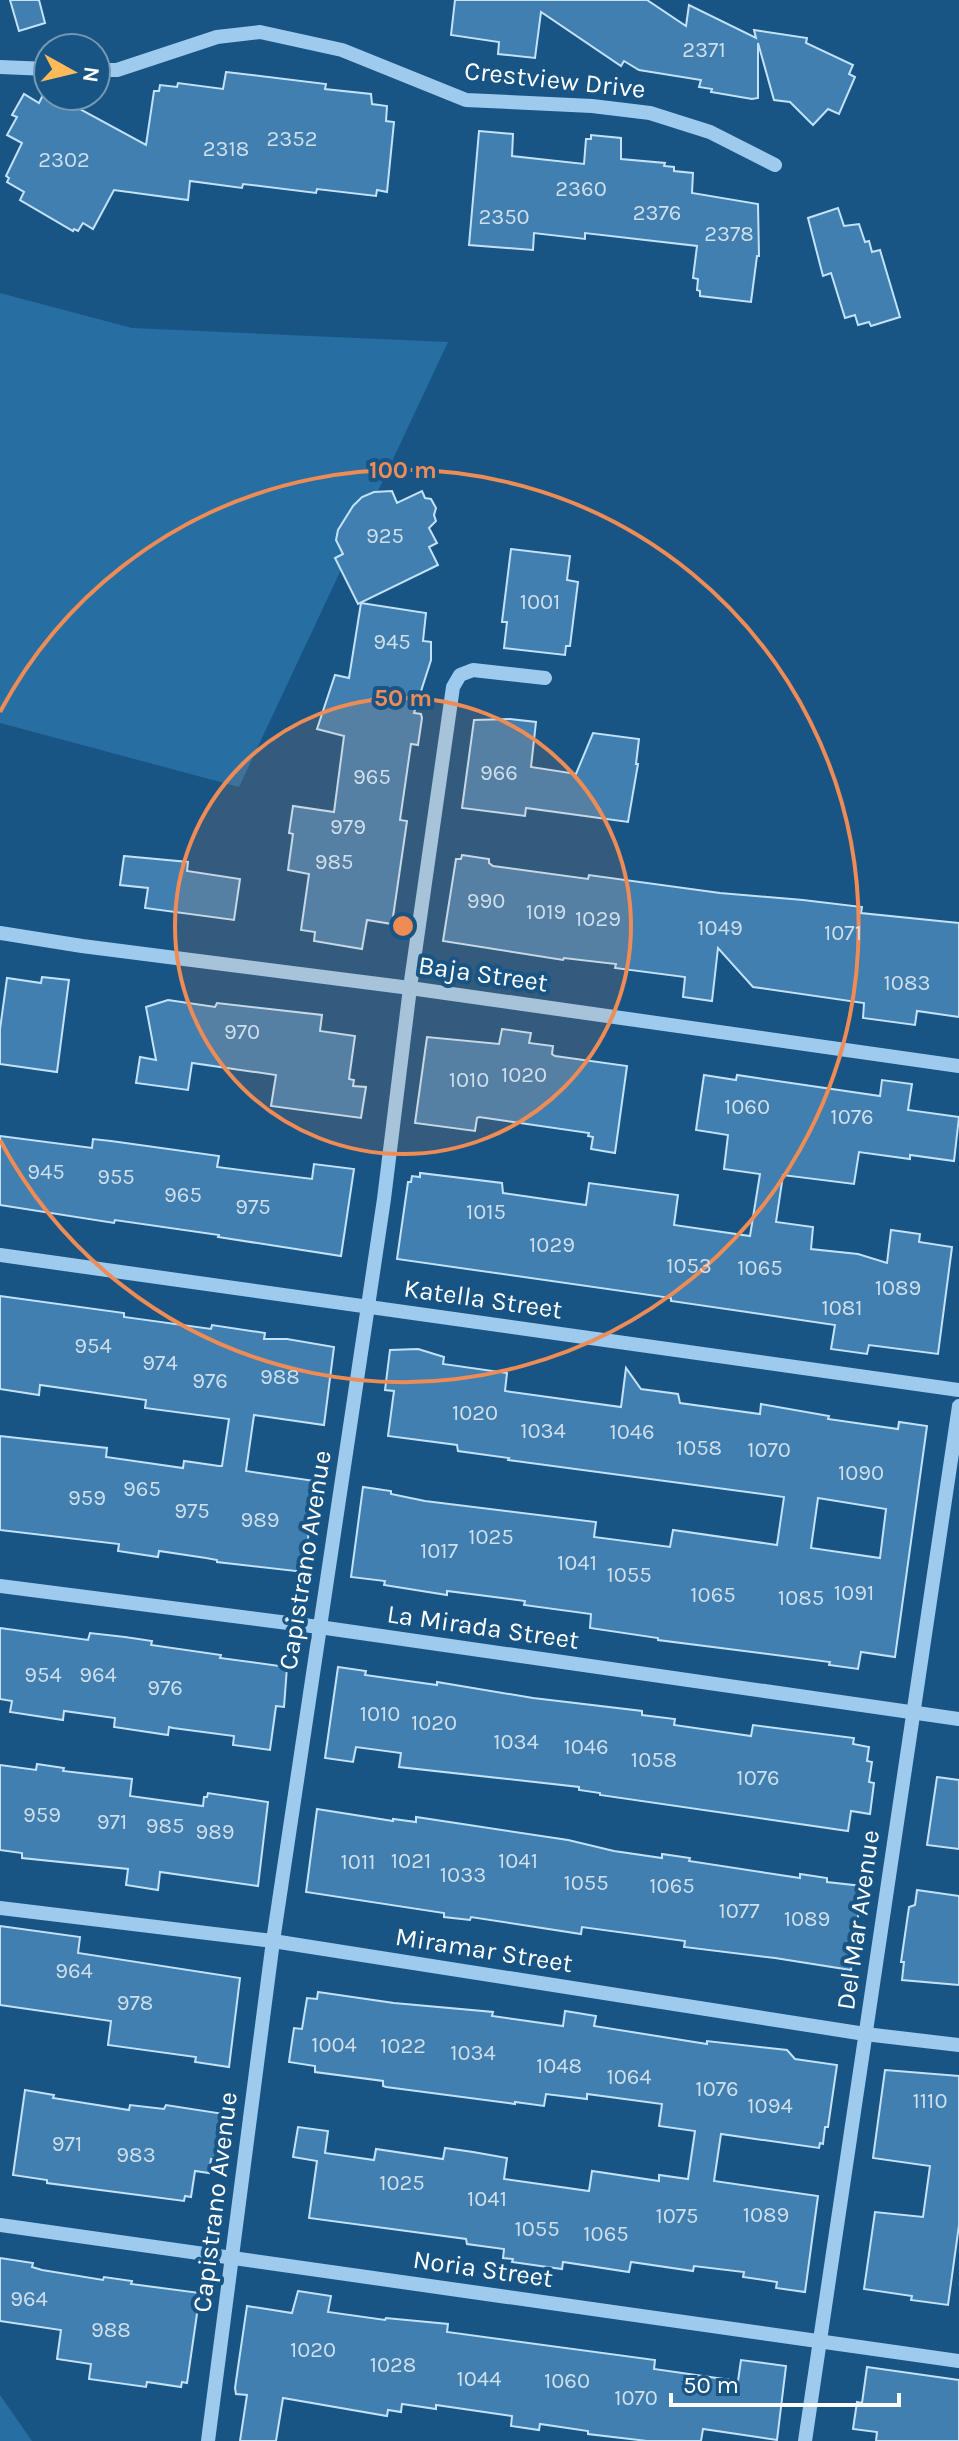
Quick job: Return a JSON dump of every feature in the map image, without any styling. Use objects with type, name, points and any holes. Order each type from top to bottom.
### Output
[{"type":"street","name":"Crestview Drive","points":[[112,70],[217,37],[260,32],[342,50],[466,100],[592,106],[650,113],[710,132],[775,165]]},
{"type":"street","points":[[0,67],[32,68]]},
{"type":"street","name":"Capistrano Avenue","points":[[208,2441],[273,1941],[395,1120],[410,988],[453,687],[460,675],[473,670],[545,678]]},
{"type":"street","name":"Baja Street","points":[[0,933],[959,1066]]},
{"type":"street","name":"Katella Street","points":[[0,1255],[959,1390]]},
{"type":"street","name":"Del Mar Avenue","points":[[805,2441],[959,1406]]},
{"type":"street","name":"La Mirada Street","points":[[0,1586],[319,1627],[959,1719]]},
{"type":"street","name":"Miramar Street","points":[[0,1908],[273,1941],[865,2034],[959,2045]]},
{"type":"street","name":"Noria Street","points":[[0,2225],[959,2361]]},
{"type":"shaded area","points":[[0,293],[132,328],[448,342],[239,787],[0,723]]},
{"type":"shaded area","points":[[0,2395],[32,2441],[0,2441]]},
{"type":"building","points":[[10,0],[39,0],[45,23],[19,31]]},
{"type":"building","points":[[455,0],[647,0],[686,26],[689,5],[756,38],[754,30],[807,38],[806,43],[853,65],[849,74],[855,77],[839,114],[828,109],[813,125],[790,102],[774,100],[758,43],[758,98],[752,99],[711,92],[712,89],[699,87],[701,80],[639,70],[624,61],[621,66],[541,12],[535,58],[498,54],[499,42],[451,35]]},
{"type":"building","points":[[226,72],[326,84],[325,89],[371,94],[372,104],[387,106],[386,121],[394,122],[387,192],[377,190],[376,196],[317,189],[316,193],[190,181],[188,200],[114,190],[93,229],[83,223],[78,231],[73,231],[20,200],[24,192],[7,182],[9,178],[6,176],[22,143],[7,135],[17,117],[12,115],[24,94],[32,99],[32,112],[86,112],[146,145],[154,91],[159,91],[160,85],[177,87],[178,83],[223,89]]},
{"type":"building","points":[[479,131],[513,134],[512,156],[584,164],[586,139],[591,139],[591,135],[621,138],[621,159],[665,163],[664,166],[674,167],[674,171],[693,173],[692,193],[758,204],[759,256],[751,302],[700,296],[698,279],[693,278],[697,246],[585,233],[585,239],[534,233],[533,250],[469,245]]},
{"type":"building","points":[[838,208],[844,226],[859,224],[872,252],[880,250],[900,317],[871,326],[869,322],[858,325],[855,315],[845,318],[831,273],[823,276],[808,218]]},
{"type":"building","points":[[392,491],[397,503],[422,491],[425,498],[431,499],[436,508],[436,521],[429,528],[437,543],[429,547],[438,565],[358,604],[335,558],[343,554],[336,540],[338,530],[362,497],[374,492]]},
{"type":"building","points":[[511,549],[570,556],[567,580],[578,582],[570,646],[566,646],[565,655],[504,648],[507,622],[502,622]]},
{"type":"building","points":[[361,603],[426,613],[423,641],[431,642],[431,660],[414,713],[421,714],[422,718],[418,745],[411,744],[400,820],[407,821],[392,924],[367,920],[362,949],[314,941],[315,932],[301,930],[309,874],[288,870],[293,806],[334,812],[344,736],[317,729],[335,675],[349,678]]},
{"type":"building","points":[[474,720],[536,722],[531,767],[576,774],[593,733],[639,739],[628,822],[526,808],[525,816],[462,808]]},
{"type":"building","points":[[462,855],[489,859],[493,866],[588,879],[589,875],[720,893],[803,900],[862,907],[861,913],[959,923],[959,1017],[917,1011],[915,1025],[863,1018],[864,1003],[753,987],[718,948],[712,1001],[683,997],[685,977],[615,968],[616,964],[563,960],[443,941],[456,859],[461,859]]},
{"type":"building","points":[[124,856],[188,862],[187,871],[240,879],[234,920],[145,908],[148,888],[120,885]]},
{"type":"building","points":[[42,977],[69,980],[57,1072],[0,1064],[0,1029],[7,978],[41,983]]},
{"type":"building","points":[[168,1000],[215,1007],[217,1003],[322,1015],[320,1031],[355,1036],[349,1079],[354,1080],[353,1086],[366,1087],[361,1118],[271,1106],[276,1075],[192,1063],[188,1090],[136,1083],[140,1057],[156,1060],[146,1007]]},
{"type":"building","points":[[502,1029],[531,1033],[529,1043],[553,1046],[552,1054],[555,1056],[627,1066],[615,1153],[591,1149],[593,1137],[588,1136],[589,1133],[479,1117],[475,1131],[415,1123],[427,1037],[499,1044]]},
{"type":"building","points":[[704,1075],[736,1080],[737,1075],[880,1096],[882,1080],[912,1084],[908,1110],[959,1117],[954,1161],[859,1152],[854,1184],[783,1175],[776,1222],[813,1227],[811,1249],[858,1254],[887,1263],[891,1230],[920,1234],[919,1242],[952,1247],[938,1354],[869,1345],[867,1354],[831,1349],[835,1325],[397,1259],[408,1182],[411,1182],[412,1176],[420,1177],[420,1173],[502,1183],[503,1193],[586,1205],[589,1183],[678,1195],[674,1225],[750,1236],[760,1174],[724,1169],[728,1135],[696,1130]]},
{"type":"building","points":[[0,1136],[92,1148],[93,1139],[111,1141],[219,1156],[217,1167],[312,1179],[314,1164],[354,1169],[341,1256],[219,1235],[0,1205]]},
{"type":"building","points":[[0,1296],[124,1313],[124,1317],[265,1333],[264,1339],[287,1339],[334,1347],[324,1425],[254,1415],[246,1471],[315,1481],[304,1572],[217,1562],[159,1551],[158,1557],[118,1551],[119,1544],[0,1530],[0,1436],[107,1448],[106,1457],[183,1468],[184,1461],[222,1466],[229,1419],[145,1408],[146,1400],[40,1385],[39,1395],[0,1389]]},
{"type":"building","points":[[418,1349],[444,1357],[443,1364],[507,1373],[505,1391],[621,1407],[626,1368],[641,1389],[678,1394],[680,1403],[760,1414],[761,1404],[829,1416],[828,1419],[898,1429],[899,1422],[927,1426],[895,1657],[861,1652],[858,1669],[829,1665],[830,1662],[658,1640],[590,1628],[591,1614],[524,1605],[525,1601],[447,1591],[447,1595],[351,1577],[363,1487],[425,1501],[596,1522],[594,1537],[670,1547],[673,1530],[777,1545],[784,1497],[508,1460],[458,1451],[457,1445],[388,1436],[394,1391],[385,1390],[390,1350]],"holes":[[[818,1498],[886,1509],[880,1558],[811,1548]]]},
{"type":"building","points":[[0,1628],[88,1640],[90,1633],[125,1637],[152,1641],[151,1645],[221,1655],[220,1658],[287,1667],[284,1707],[276,1706],[270,1750],[233,1745],[234,1736],[169,1727],[168,1735],[114,1727],[115,1718],[64,1711],[63,1720],[10,1712],[12,1701],[0,1699]]},
{"type":"building","points":[[338,1667],[366,1671],[365,1675],[642,1711],[642,1715],[675,1719],[674,1725],[751,1736],[753,1725],[854,1738],[853,1744],[869,1747],[867,1761],[872,1762],[869,1782],[874,1783],[870,1814],[851,1811],[848,1831],[600,1795],[579,1790],[579,1787],[399,1767],[401,1753],[356,1747],[353,1762],[325,1758]]},
{"type":"building","points":[[37,1764],[64,1768],[63,1771],[132,1779],[130,1796],[203,1806],[208,1793],[268,1802],[258,1886],[160,1872],[158,1890],[126,1885],[128,1869],[22,1858],[22,1853],[0,1850],[0,1765],[36,1770]]},
{"type":"building","points":[[937,1777],[959,1780],[959,1849],[927,1845]]},
{"type":"building","points":[[317,1809],[393,1821],[416,1822],[416,1817],[568,1840],[614,1851],[662,1858],[662,1854],[690,1858],[689,1861],[800,1878],[800,1874],[827,1878],[827,1882],[862,1886],[851,1970],[684,1947],[685,1941],[582,1927],[581,1934],[471,1917],[470,1920],[444,1917],[444,1913],[306,1892]]},
{"type":"building","points":[[917,1890],[959,1896],[959,1985],[902,1980],[904,1962],[901,1962],[909,1907],[915,1905]]},
{"type":"building","points":[[0,1926],[80,1937],[78,1953],[240,1978],[229,2067],[195,2062],[196,2057],[108,2045],[111,2021],[0,2005]]},
{"type":"building","points":[[318,1992],[493,2012],[492,2016],[563,2026],[565,2011],[596,2016],[594,2026],[707,2044],[707,2041],[787,2050],[795,2059],[837,2065],[828,2127],[825,2127],[823,2144],[820,2143],[819,2148],[721,2134],[714,2181],[818,2196],[805,2292],[776,2288],[777,2282],[743,2277],[744,2272],[694,2266],[693,2271],[631,2262],[629,2272],[563,2262],[562,2269],[512,2262],[513,2259],[503,2258],[504,2249],[467,2244],[466,2239],[309,2218],[317,2161],[293,2157],[298,2127],[328,2131],[325,2153],[374,2160],[376,2149],[443,2159],[445,2148],[473,2152],[507,2158],[504,2179],[589,2191],[592,2171],[659,2181],[659,2175],[688,2179],[695,2131],[659,2126],[662,2104],[587,2094],[587,2099],[546,2094],[544,2106],[515,2104],[386,2087],[383,2081],[315,2072],[315,2066],[289,2062],[294,2028],[302,2029],[307,1998],[317,1999]]},
{"type":"building","points":[[885,2070],[959,2076],[959,2225],[948,2305],[864,2289],[875,2212],[923,2217],[930,2166],[873,2158]]},
{"type":"building","points":[[25,2090],[54,2095],[53,2098],[129,2110],[130,2105],[164,2109],[166,2105],[224,2114],[218,2160],[211,2159],[209,2173],[195,2171],[191,2197],[185,2196],[184,2201],[47,2183],[47,2180],[13,2175]]},
{"type":"building","points":[[0,2258],[33,2263],[32,2267],[42,2270],[200,2293],[187,2383],[182,2382],[181,2387],[147,2382],[146,2387],[89,2379],[91,2364],[57,2359],[61,2330],[0,2321]]},
{"type":"building","points":[[298,2291],[331,2296],[328,2312],[448,2324],[447,2332],[655,2360],[654,2369],[738,2381],[741,2360],[786,2366],[777,2440],[703,2429],[701,2441],[647,2441],[540,2424],[539,2430],[511,2426],[512,2416],[436,2405],[436,2409],[402,2404],[401,2412],[388,2410],[387,2416],[283,2398],[276,2441],[240,2441],[247,2395],[236,2394],[235,2388],[247,2306],[292,2313]]},
{"type":"building","points":[[867,2367],[959,2380],[959,2441],[876,2441],[877,2432],[853,2429],[857,2402],[862,2403]]}]
